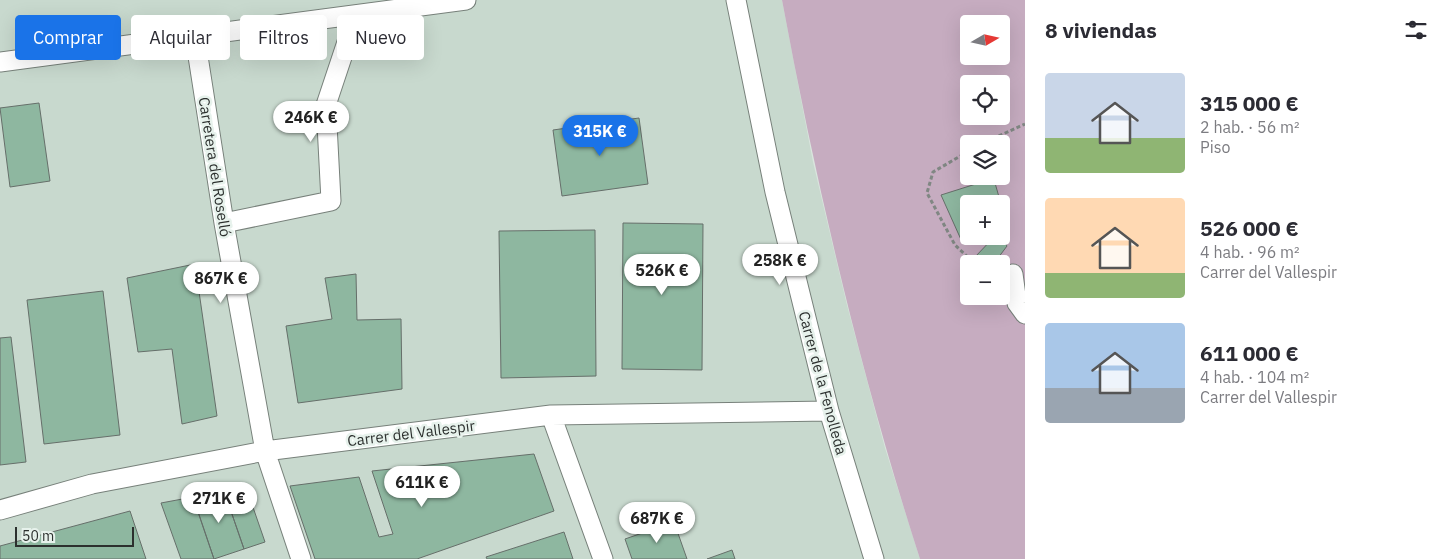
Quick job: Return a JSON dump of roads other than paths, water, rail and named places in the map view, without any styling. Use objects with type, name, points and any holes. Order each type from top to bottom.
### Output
[{"type":"street","points":[[356,15],[466,0]]},
{"type":"street","name":"Carrer de la Fenolleda","points":[[736,0],[775,192],[829,411],[874,559]]},
{"type":"street","points":[[230,32],[337,18]]},
{"type":"street","points":[[0,62],[131,45]]},
{"type":"street","name":"Carretera del Roselló","points":[[199,60],[224,223],[265,451],[301,559]]},
{"type":"street","points":[[224,223],[331,201],[326,104],[341,60]]},
{"type":"street","points":[[1013,274],[1017,303],[1025,314]]},
{"type":"street","name":"Carrer del Vallespir","points":[[0,510],[92,484],[265,451],[551,416],[829,411]]},
{"type":"street","points":[[551,416],[602,559]]}]
